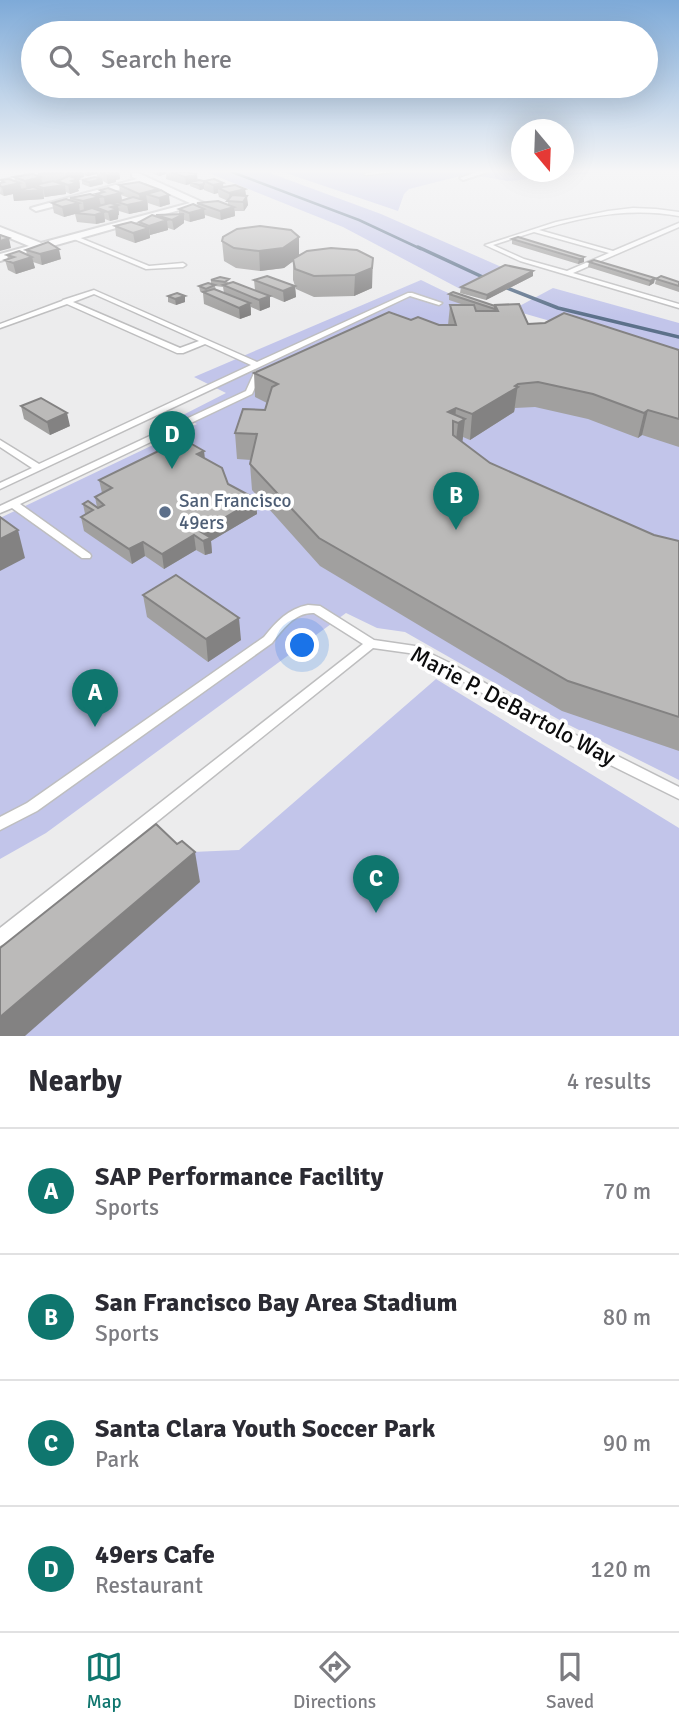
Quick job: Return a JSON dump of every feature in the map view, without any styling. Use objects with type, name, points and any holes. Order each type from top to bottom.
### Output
[{"type":"street","points":[[0,258],[138,220]]},
{"type":"street","points":[[0,230],[40,247]]},
{"type":"lane","points":[[568,220],[488,245],[510,256],[566,274],[679,306]]},
{"type":"lane","points":[[566,274],[679,225]]},
{"type":"lane","points":[[533,230],[614,253]]},
{"type":"lane","points":[[76,238],[148,268],[183,265]]},
{"type":"lane","points":[[0,326],[94,292],[255,363],[259,372],[249,392],[0,510]]},
{"type":"lane","points":[[0,486],[213,387],[255,363],[410,294],[439,303]]},
{"type":"lane","points":[[65,301],[180,351],[204,342]]},
{"type":"lane","points":[[0,443],[39,468]]},
{"type":"lane","points":[[13,504],[86,556]]},
{"type":"lane","name":"Marie P. DeBartolo Way","points":[[0,824],[32,807],[268,640],[282,622],[301,609],[316,609],[370,644],[411,649],[450,668],[561,734],[679,793]]},
{"type":"lane","points":[[0,937],[370,644]]},
{"type":"shaded area","points":[[326,220],[395,220],[506,269],[464,291]]},
{"type":"shaded area","points":[[421,280],[515,319],[679,365],[679,780],[563,722],[405,632],[377,628],[346,613],[46,833],[0,859],[0,518],[197,424],[181,416],[226,393],[194,377]]},
{"type":"shaded area","points":[[553,288],[679,323],[679,358],[512,310]]},
{"type":"shaded area","points":[[436,679],[679,828],[679,1036],[0,1036],[145,854],[239,850]]},
{"type":"building","points":[[142,220],[166,220],[149,226],[139,222]]},
{"type":"building","points":[[131,222],[149,228],[133,233],[115,226]]},
{"type":"building","points":[[260,226],[291,230],[299,237],[283,248],[259,251],[234,248],[222,241],[223,237],[237,229]]},
{"type":"building","points":[[518,237],[584,257],[579,259],[512,239]]},
{"type":"building","points":[[48,242],[59,249],[40,254],[26,250]]},
{"type":"building","points":[[331,248],[357,250],[373,258],[372,268],[355,275],[314,276],[295,269],[293,259],[307,251]]},
{"type":"building","points":[[19,251],[32,257],[13,263],[5,260],[14,257],[7,255]]},
{"type":"building","points":[[594,260],[655,278],[650,281],[589,262]]},
{"type":"building","points":[[505,265],[533,271],[487,295],[461,287]]},
{"type":"building","points":[[267,276],[295,286],[283,291],[254,280]]},
{"type":"building","points":[[661,276],[679,282],[679,286],[656,279]]},
{"type":"building","points":[[220,277],[229,279],[225,282],[211,280]]},
{"type":"building","points":[[233,282],[270,296],[259,300],[223,285]]},
{"type":"building","points":[[208,283],[215,285],[206,289],[199,286]]},
{"type":"building","points":[[214,289],[250,303],[239,308],[203,292]]},
{"type":"building","points":[[453,292],[495,306],[495,309],[449,294]]},
{"type":"building","points":[[177,293],[185,296],[175,299],[168,296]]},
{"type":"building","points":[[519,304],[528,324],[545,323],[564,313],[679,350],[679,419],[648,410],[644,413],[593,394],[538,382],[518,384],[515,386],[518,387],[472,414],[456,408],[448,412],[465,419],[458,423],[453,421],[453,435],[490,463],[654,535],[679,541],[679,717],[568,681],[319,538],[250,464],[257,434],[235,433],[243,409],[265,410],[272,387],[278,384],[254,373],[389,312],[411,320],[418,317],[439,325],[456,325],[450,305],[474,305],[476,311],[498,311],[495,305]]},
{"type":"building","points":[[41,398],[67,413],[47,422],[21,406]]},
{"type":"building","points":[[183,439],[204,451],[197,454],[222,468],[228,484],[256,499],[201,532],[211,538],[203,541],[194,535],[162,554],[143,542],[129,549],[81,517],[93,510],[83,504],[88,501],[98,508],[104,505],[95,497],[112,488],[99,480]]},
{"type":"building","points":[[0,517],[18,530],[0,539]]},
{"type":"building","points":[[176,575],[239,618],[206,639],[143,595]]},
{"type":"building","points":[[156,824],[177,844],[182,841],[195,852],[0,1017],[0,948]]},
{"type":"waterway","points":[[360,220],[421,249]]},
{"type":"waterway","points":[[418,247],[487,279]]},
{"type":"waterway","points":[[502,286],[558,308],[679,337]]},
{"type":"place","name":"49ers Cafe","points":[[172,469]]},
{"type":"place","name":"San Francisco 49ers","points":[[165,512]]},
{"type":"place","name":"San Francisco Bay Area Stadium","points":[[456,530]]},
{"type":"place","name":"SAP Performance Facility","points":[[95,727]]},
{"type":"place","name":"Santa Clara Youth Soccer Park","points":[[376,913]]}]
